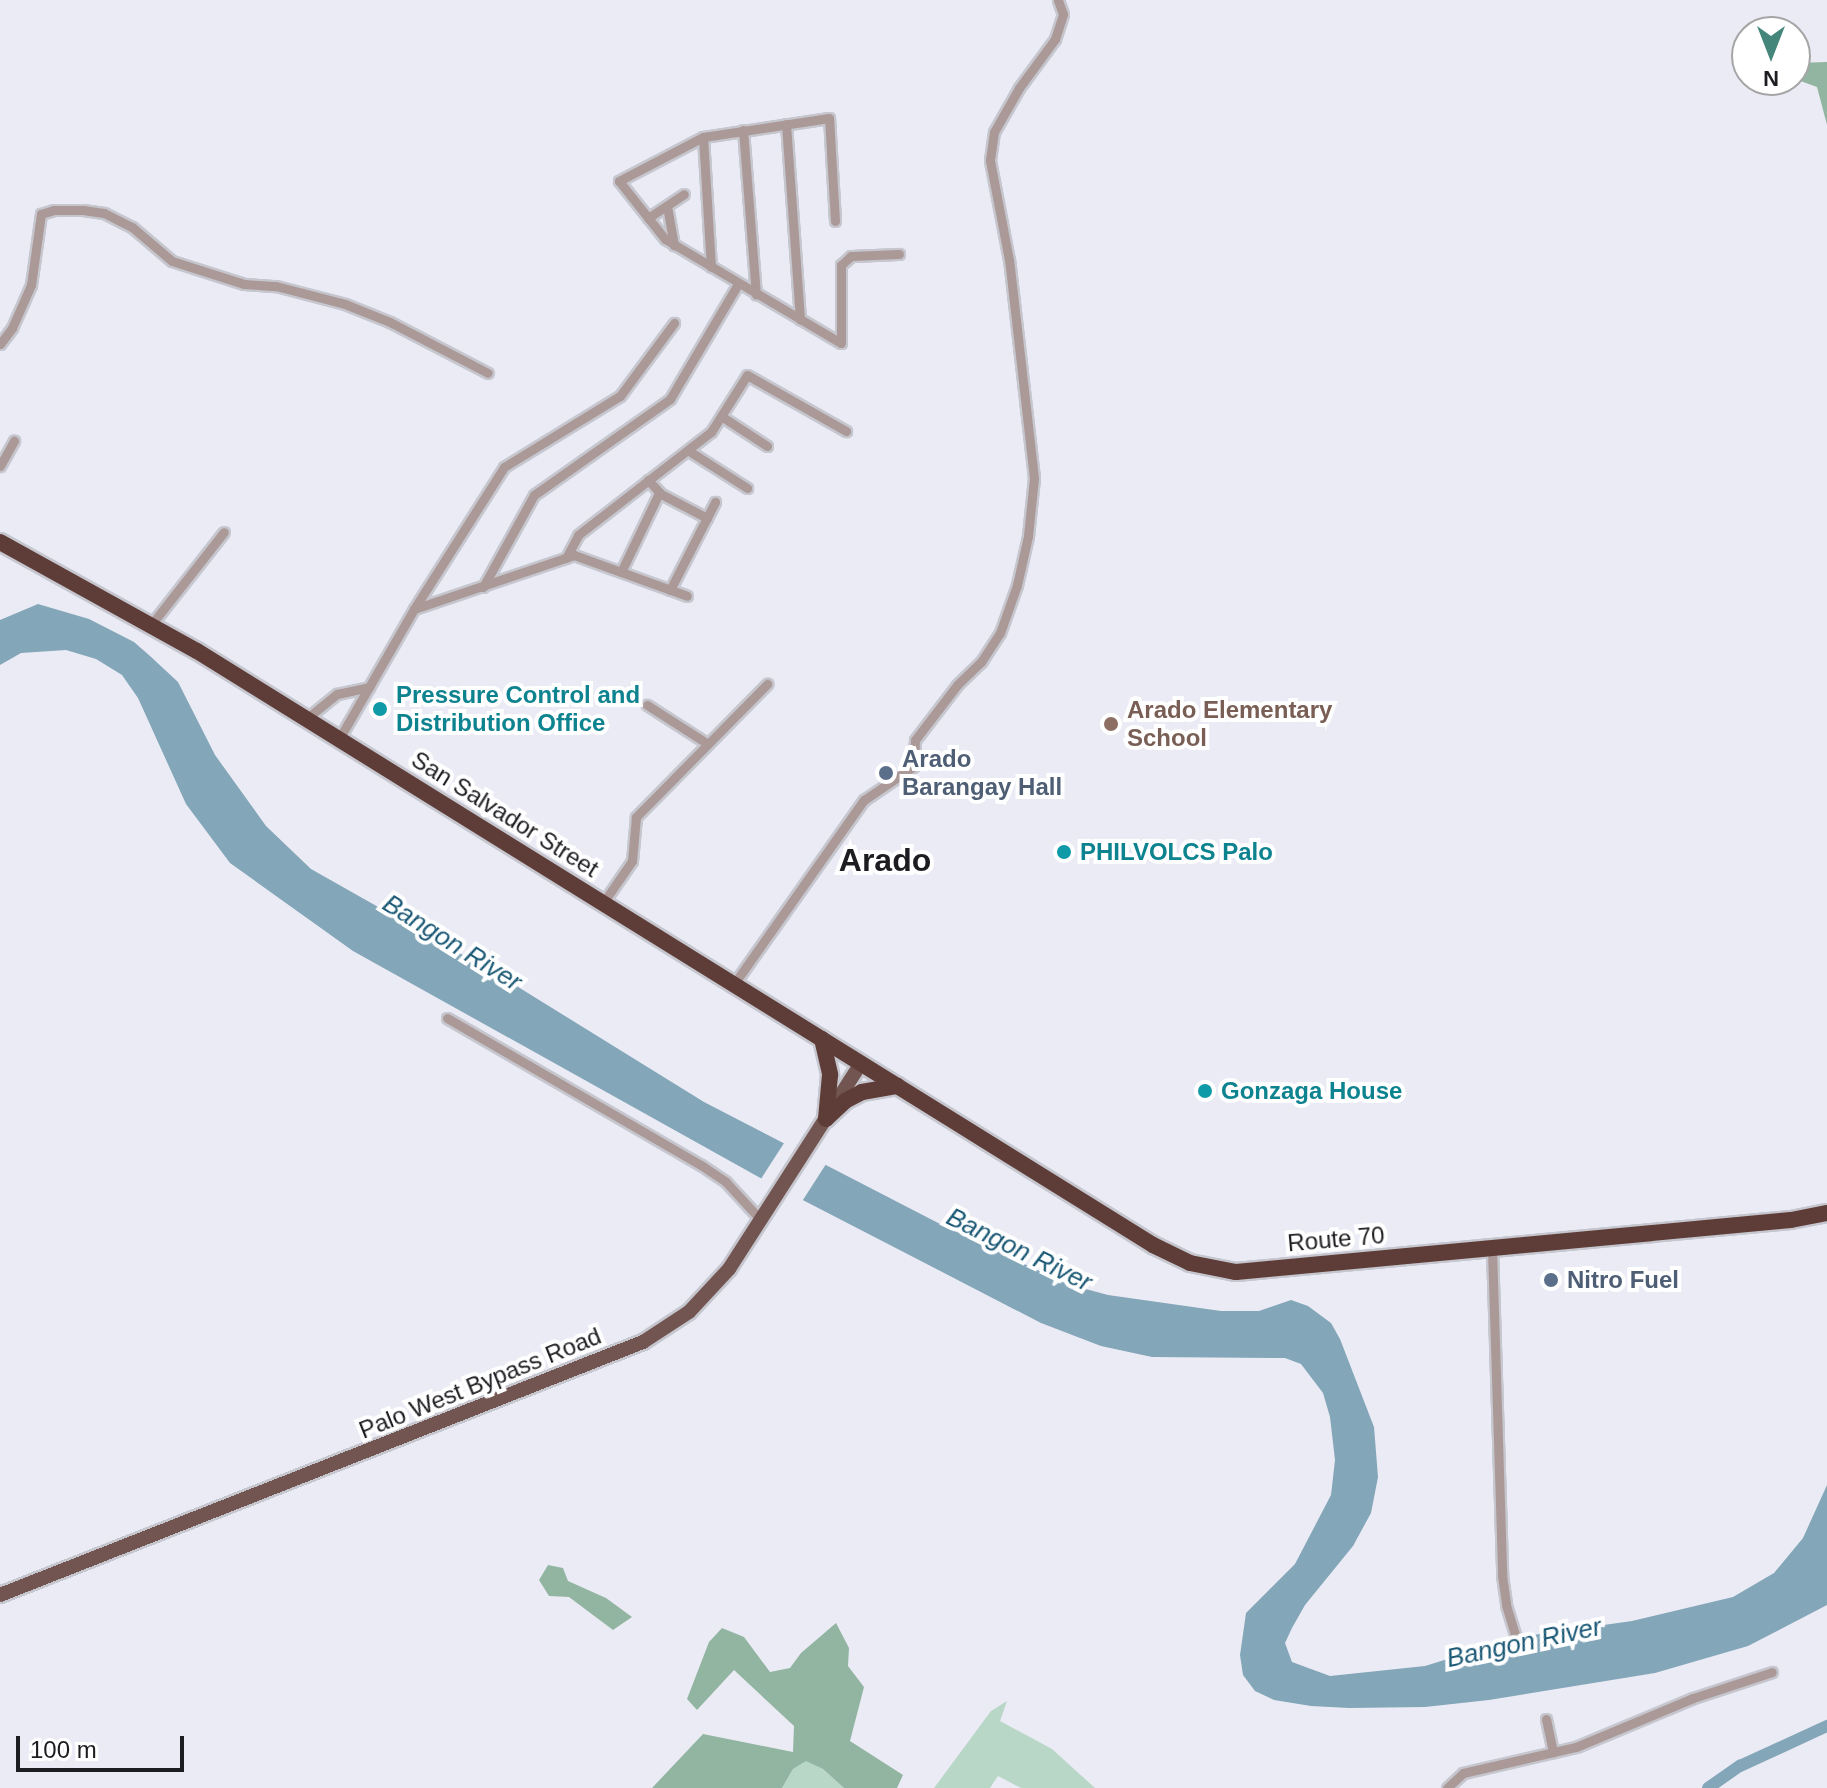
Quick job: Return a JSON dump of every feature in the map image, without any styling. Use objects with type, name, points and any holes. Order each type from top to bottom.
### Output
[{"type":"highway","name":"San Salvador Street","points":[[0,542],[151,625],[339,739],[897,1086]]},
{"type":"highway","points":[[822,1039],[830,1075],[826,1119]]},
{"type":"highway","points":[[826,1119],[845,1101],[862,1092],[897,1086]]},
{"type":"highway","name":"Route 70","points":[[897,1086],[1153,1245],[1190,1263],[1236,1272],[1791,1220],[1827,1213]]},
{"type":"main road","name":"Palo West Bypass Road","points":[[0,1595],[643,1342],[689,1312],[729,1269],[861,1063]]},
{"type":"street","points":[[734,984],[864,800],[914,766],[915,740],[957,685],[981,662],[1000,633],[1017,585],[1028,536],[1034,478],[1009,260],[990,160],[994,132],[1019,88],[1055,39],[1063,14],[1058,0]]},
{"type":"street","points":[[835,221],[829,118],[703,137],[619,181],[674,245],[841,343],[841,265],[851,256],[899,254]]},
{"type":"street","points":[[786,124],[800,319]]},
{"type":"street","points":[[743,130],[756,294]]},
{"type":"street","points":[[703,137],[711,267]]},
{"type":"street","points":[[648,218],[684,194]]},
{"type":"street","points":[[667,206],[674,245]]},
{"type":"street","points":[[0,344],[12,328],[31,285],[41,214],[83,210],[104,213],[132,227],[172,261],[244,284],[276,286],[345,304],[390,322],[488,373]]},
{"type":"street","points":[[483,587],[534,495],[670,399],[738,284]]},
{"type":"street","points":[[339,739],[414,609],[504,467],[620,396],[674,323]]},
{"type":"street","points":[[566,558],[578,535],[711,432],[747,375],[846,431]]},
{"type":"street","points":[[721,416],[767,446]]},
{"type":"street","points":[[0,466],[14,441]]},
{"type":"street","points":[[689,451],[747,488]]},
{"type":"street","points":[[648,480],[659,493],[707,518]]},
{"type":"street","points":[[621,572],[659,493]]},
{"type":"street","points":[[670,590],[715,502]]},
{"type":"street","points":[[151,625],[224,532]]},
{"type":"street","points":[[414,609],[574,555],[687,596]]},
{"type":"street","points":[[603,903],[632,861],[636,817],[767,684]]},
{"type":"street","points":[[306,719],[337,694],[369,687]]},
{"type":"street","points":[[647,705],[708,744]]},
{"type":"street","points":[[447,1018],[701,1165],[726,1182],[763,1216]]},
{"type":"street","points":[[1492,1249],[1502,1575],[1506,1605],[1515,1635]]},
{"type":"street","points":[[1447,1788],[1463,1773],[1479,1767],[1553,1752],[1614,1733],[1693,1698],[1772,1672]]},
{"type":"street","points":[[1546,1719],[1553,1752]]},
{"type":"green space","points":[[1811,62],[1827,62],[1827,125],[1817,87],[1811,85]]},
{"type":"green space","points":[[548,1565],[563,1568],[568,1581],[606,1598],[632,1617],[613,1630],[569,1597],[549,1596],[539,1580]]},
{"type":"green space","points":[[836,1623],[849,1648],[848,1666],[864,1687],[850,1741],[903,1775],[897,1788],[844,1788],[823,1769],[806,1761],[793,1769],[782,1788],[652,1788],[703,1734],[793,1752],[794,1726],[734,1670],[697,1710],[687,1699],[709,1642],[722,1628],[744,1637],[770,1672],[790,1668],[801,1653]]},
{"type":"green space","points":[[1007,1701],[1000,1721],[1052,1749],[1095,1788],[1021,1788],[998,1776],[990,1788],[934,1788],[991,1711]]},
{"type":"green space","points":[[806,1760],[823,1769],[844,1788],[782,1788],[793,1769]]},
{"type":"water","name":"Bangon River","points":[[38,604],[89,619],[134,642],[178,682],[215,755],[266,826],[311,869],[502,977],[704,1102],[942,1225],[1067,1284],[1108,1295],[1221,1311],[1259,1311],[1291,1300],[1308,1306],[1331,1323],[1374,1427],[1378,1477],[1371,1513],[1353,1546],[1305,1605],[1285,1643],[1292,1662],[1330,1676],[1425,1666],[1519,1637],[1632,1621],[1733,1597],[1774,1573],[1803,1538],[1827,1485],[1827,1605],[1748,1646],[1655,1673],[1489,1700],[1425,1707],[1349,1708],[1274,1700],[1255,1691],[1243,1675],[1240,1655],[1246,1613],[1295,1564],[1331,1495],[1335,1460],[1330,1417],[1323,1393],[1301,1364],[1285,1358],[1152,1357],[1101,1346],[1041,1323],[764,1180],[353,951],[230,863],[186,804],[138,698],[122,675],[96,659],[66,650],[21,653],[0,665],[0,620]]},
{"type":"pier","points":[[786,1140],[828,1161],[801,1203],[759,1182]]},
{"type":"waterway","points":[[1708,1788],[1740,1766],[1827,1726]]},
{"type":"place","name":"Pressure Control and Distribution Office","points":[[380,709]]},
{"type":"place","name":"Arado Elementary School","points":[[1111,724]]},
{"type":"place","name":"Arado Barangay Hall","points":[[886,773]]},
{"type":"place","name":"PHILVOLCS Palo","points":[[1064,852]]},
{"type":"place","name":"Gonzaga House","points":[[1205,1091]]},
{"type":"place","name":"Nitro Fuel","points":[[1551,1280]]},
{"type":"district","name":"Arado","points":[[885,860]]}]
